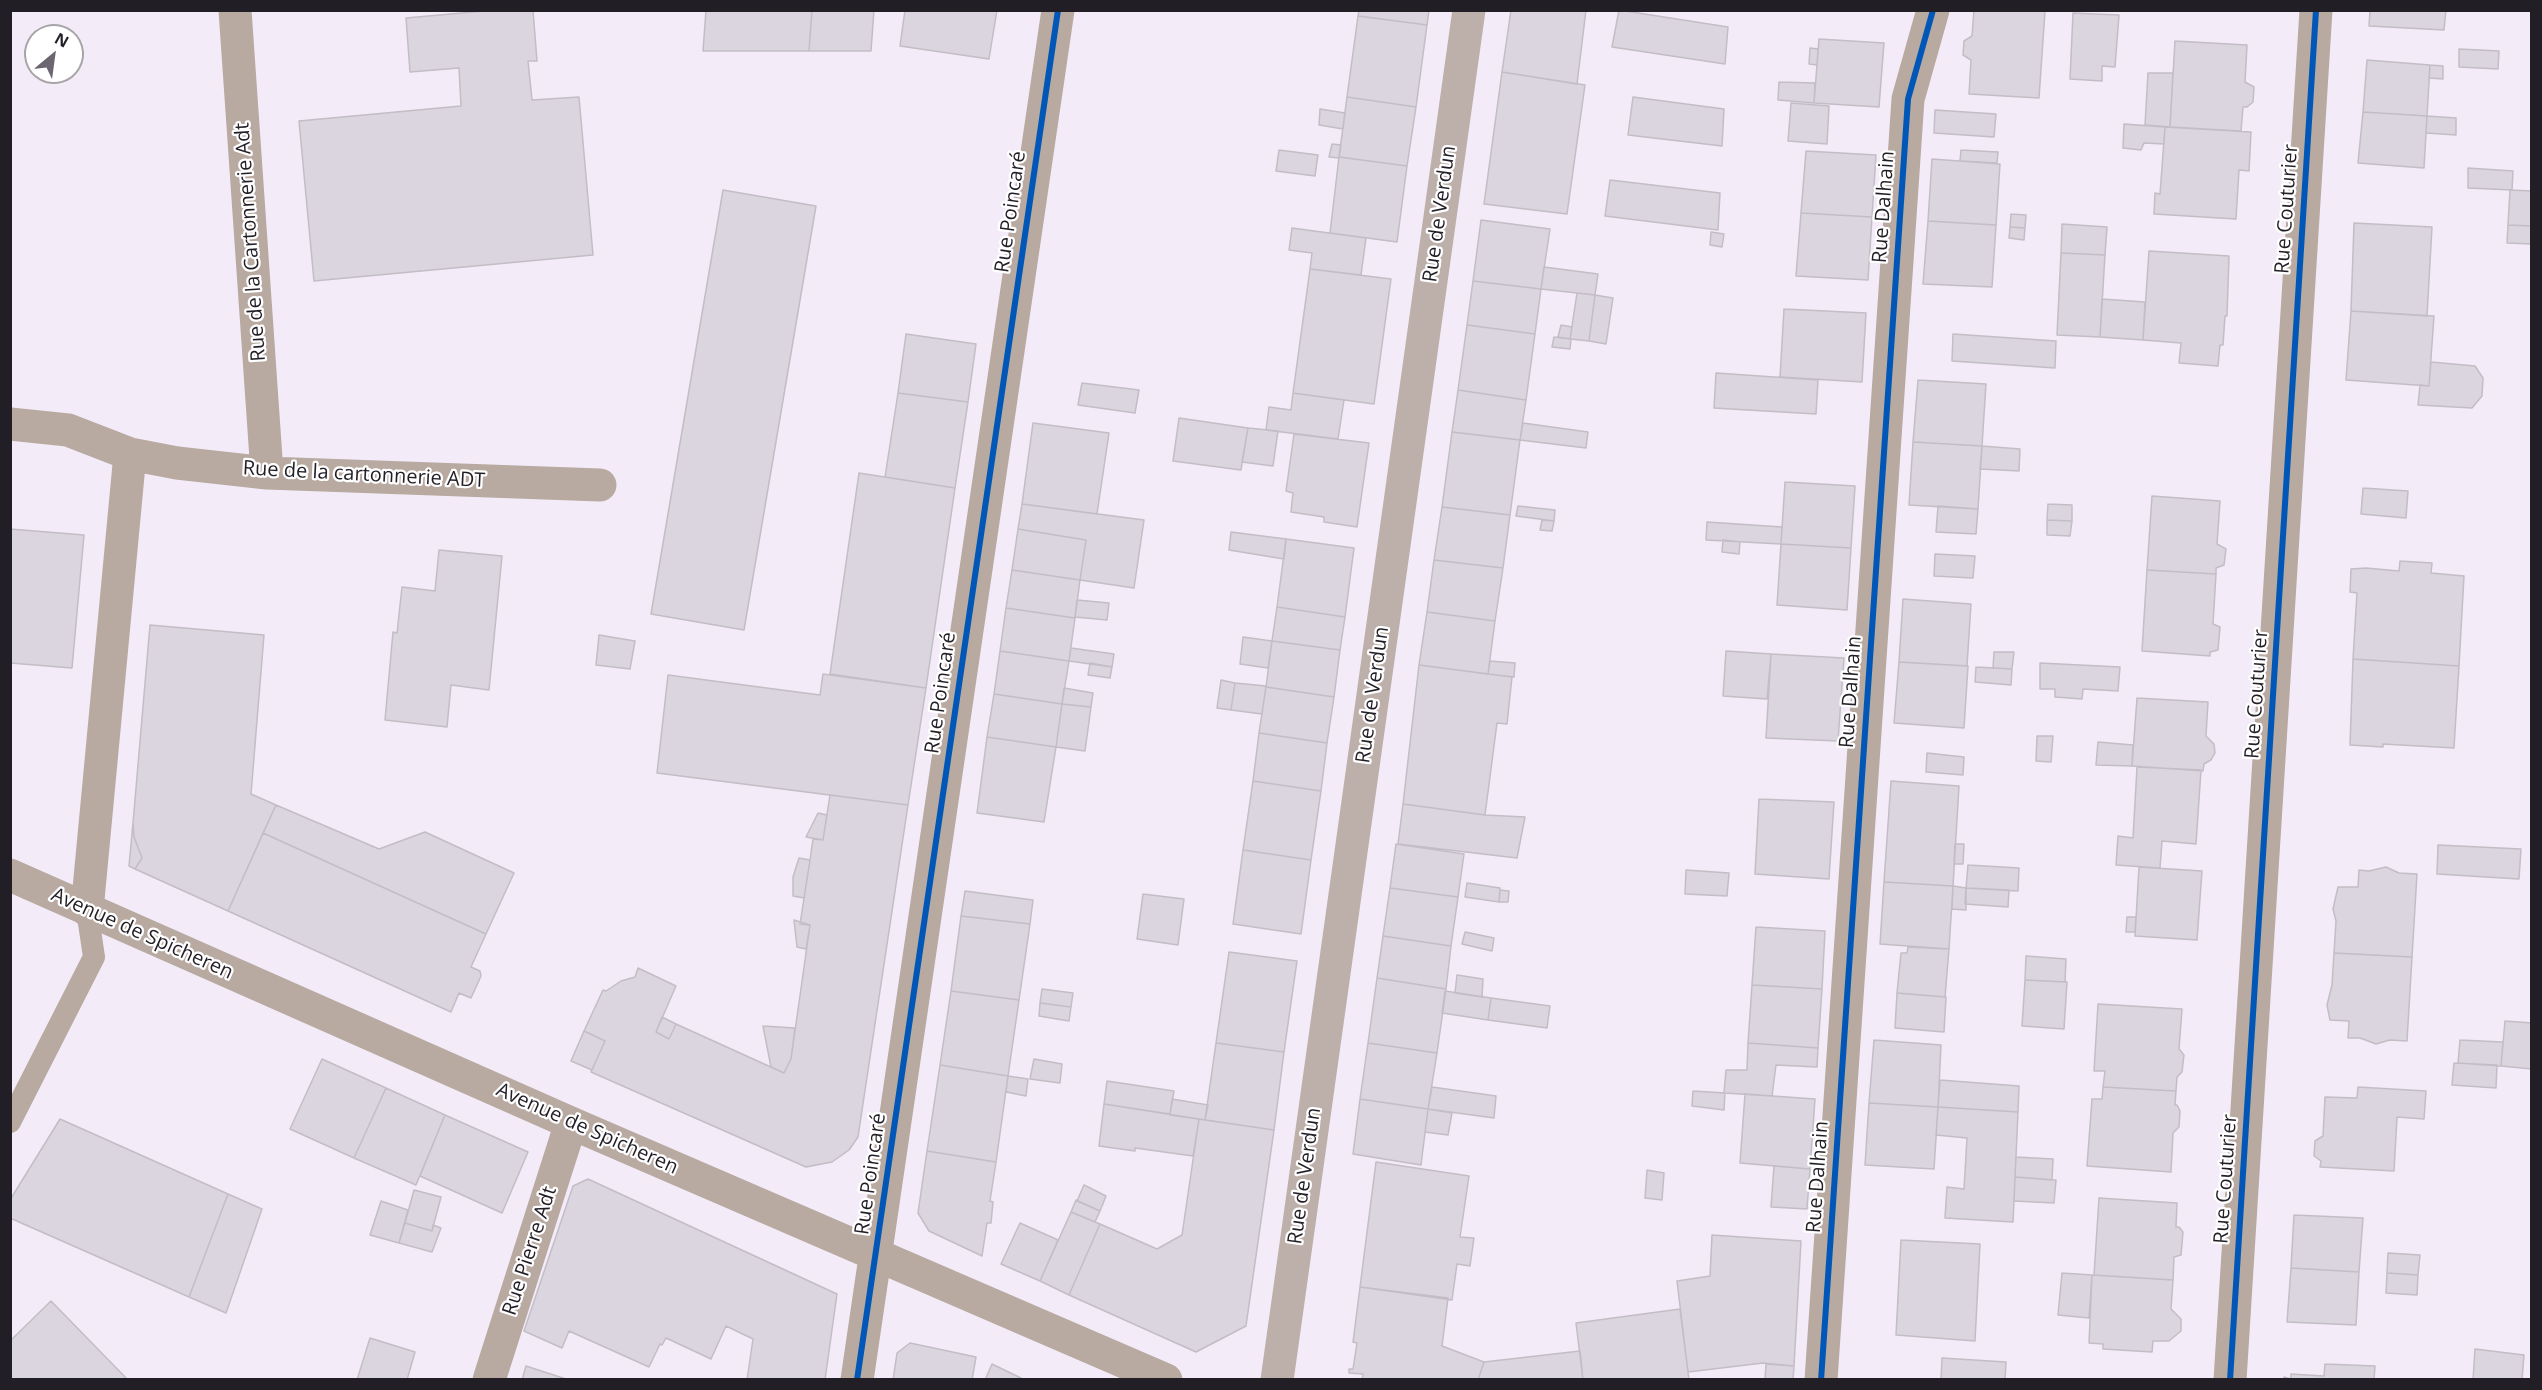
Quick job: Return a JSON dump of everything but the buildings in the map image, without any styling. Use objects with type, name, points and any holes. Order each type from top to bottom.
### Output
[{"type":"main road","name":"Rue de Verdun","points":[[1276,1380],[1469,10]]},
{"type":"street","name":"Rue de la Cartonnerie Adt","points":[[235,10],[267,473]]},
{"type":"street","name":"Rue Poincaré","points":[[857,1380],[1058,10]]},
{"type":"street","name":"Rue Dalhain","points":[[1821,1380],[1908,99],[1933,10]]},
{"type":"street","name":"Rue Couturier","points":[[2230,1380],[2316,10]]},
{"type":"street","name":"Rue de la cartonnerie ADT","points":[[10,424],[68,430],[130,454],[177,463],[267,473],[600,485]]},
{"type":"street","points":[[87,910],[130,454]]},
{"type":"street","name":"Avenue de Spicheren","points":[[10,875],[572,1123],[1166,1380]]},
{"type":"street","name":"Rue Pierre Adt","points":[[489,1380],[572,1123]]},
{"type":"lane","points":[[10,1122],[94,957],[87,910]]},
{"type":"cycle path","points":[[857,1380],[1058,10]]},
{"type":"cycle path","points":[[1821,1380],[1908,99],[1933,10]]},
{"type":"cycle path","points":[[2230,1380],[2316,10]]}]
